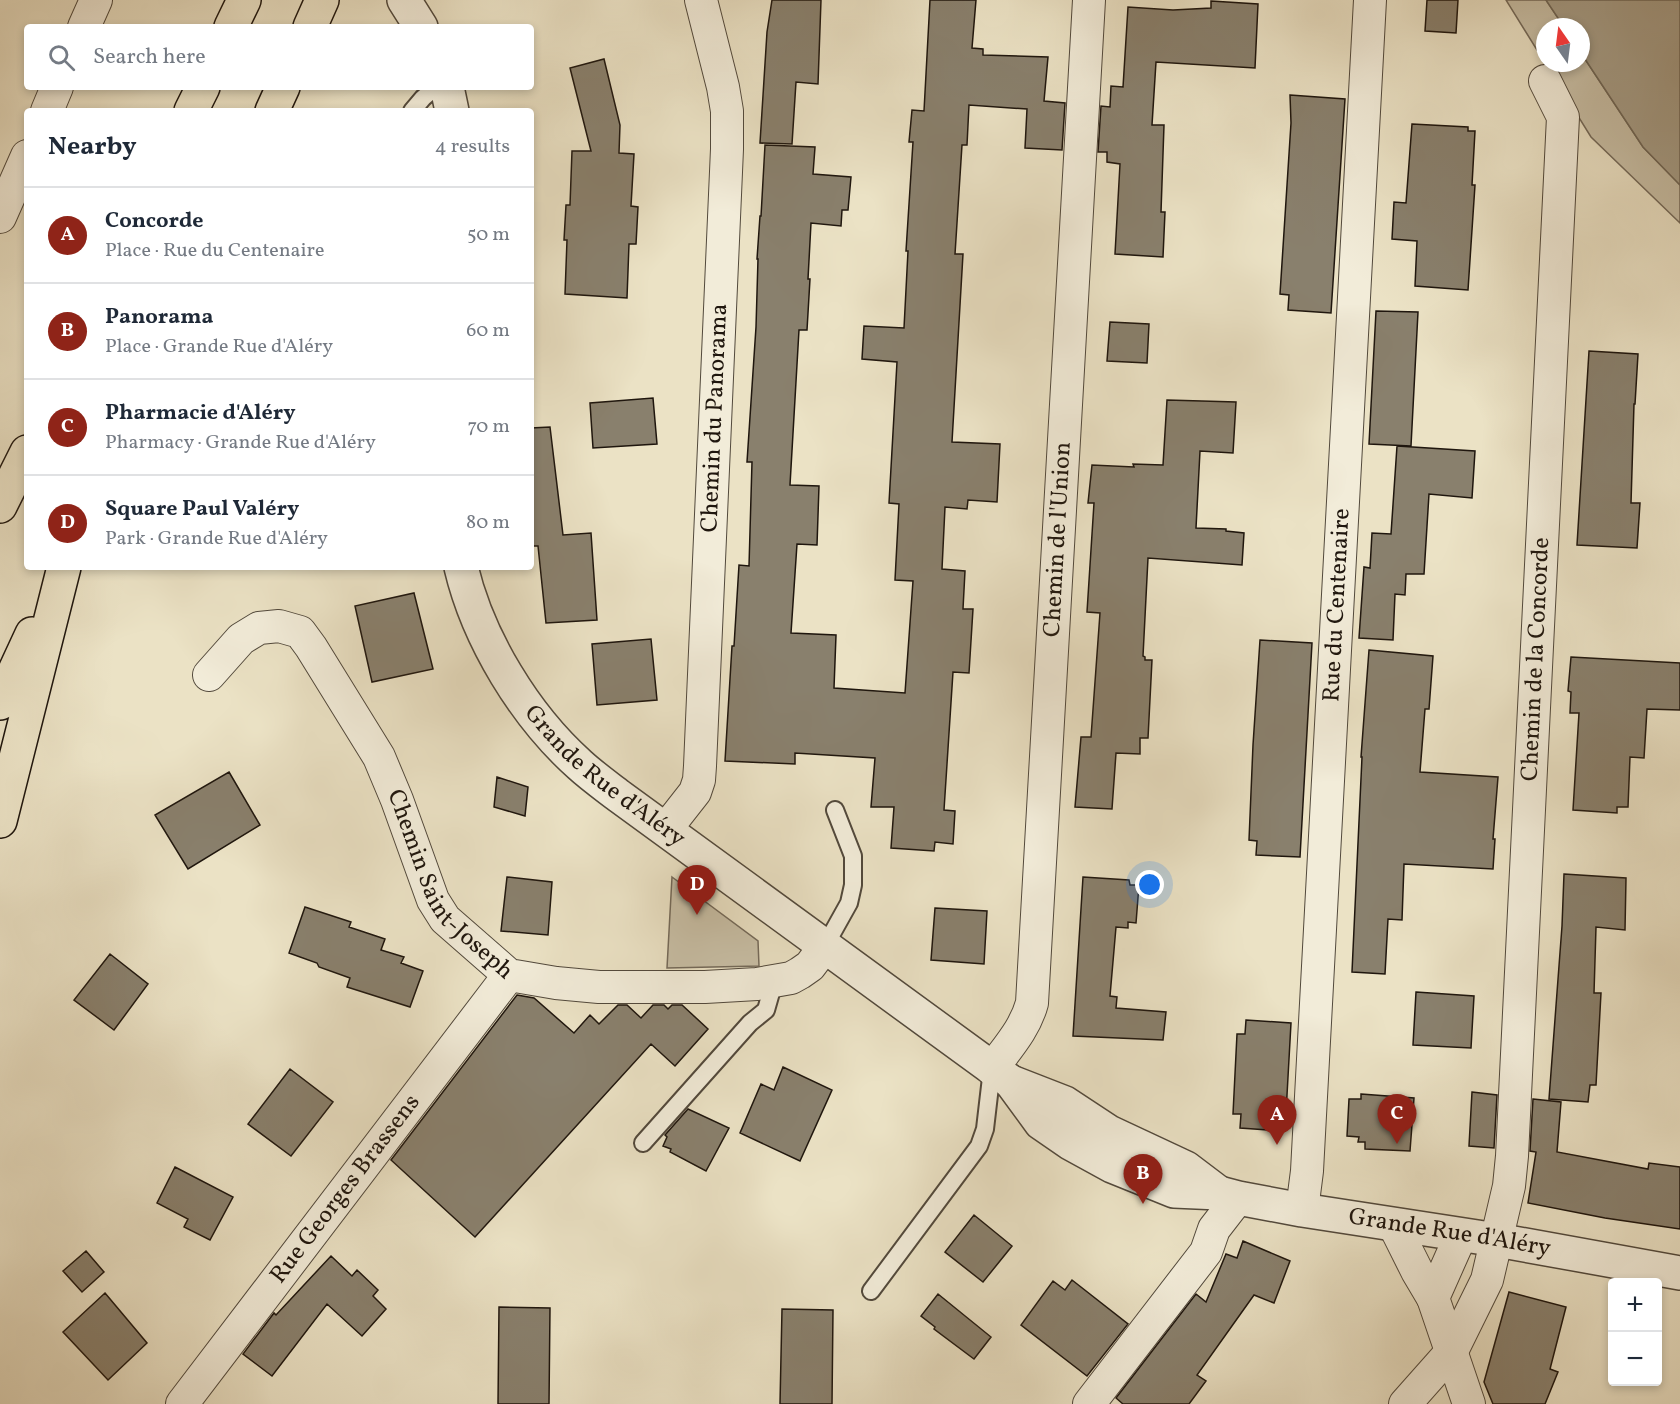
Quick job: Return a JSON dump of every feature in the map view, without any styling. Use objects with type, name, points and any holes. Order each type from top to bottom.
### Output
[{"type":"highway","points":[[232,24],[244,0]]},
{"type":"highway","points":[[192,108],[202,90]]},
{"type":"highway","points":[[273,108],[282,90]]},
{"type":"highway","points":[[0,506],[24,458]]},
{"type":"highway","points":[[0,703],[62,570]]},
{"type":"highway","points":[[0,821],[62,570]]},
{"type":"street","points":[[85,24],[96,0]]},
{"type":"street","name":"Chemin du Panorama","points":[[666,830],[695,792],[699,773],[727,161],[728,130],[724,95],[701,0]]},
{"type":"street","name":"Chemin de l'Union","points":[[1001,1076],[1032,1004],[1089,0]]},
{"type":"street","name":"Rue du Centenaire","points":[[1302,1210],[1307,1172],[1370,0]]},
{"type":"street","name":"Chemin de la Concorde","points":[[1405,1404],[1452,1351],[1486,1280],[1509,1186],[1563,117],[1545,81]]},
{"type":"street","points":[[48,108],[56,90]]},
{"type":"street","points":[[448,90],[451,108]]},
{"type":"street","points":[[0,217],[24,163]]},
{"type":"street","name":"Grande Rue d'Aléry","points":[[462,570],[479,619],[497,658],[521,696],[548,732],[580,765],[1001,1076],[1065,1103],[1109,1132],[1186,1168],[1229,1195],[1302,1210],[1497,1240],[1680,1273]]},
{"type":"street","name":"Chemin Saint-Joseph","points":[[208,675],[242,639],[259,628],[279,626],[300,632],[379,757],[434,900],[445,919],[509,975],[599,987],[705,987],[774,982],[791,978],[810,966],[825,945]]},
{"type":"street","name":"Rue Georges Brassens","points":[[182,1404],[509,975]]},
{"type":"street","points":[[1089,1404],[1206,1252],[1229,1195]]},
{"type":"street","points":[[1394,1225],[1433,1298],[1469,1404]]},
{"type":"street","points":[[1433,1298],[1461,1235]]},
{"type":"lane","points":[[415,108],[432,90]]},
{"type":"lane","points":[[825,945],[849,903],[853,885],[853,856],[835,810]]},
{"type":"lane","points":[[643,1143],[750,1023],[766,1010],[774,982]]},
{"type":"lane","points":[[871,1291],[979,1146],[1001,1076]]},
{"type":"shaded area","points":[[1506,0],[1546,0],[1558,18],[1536,18],[1536,48]]},
{"type":"shaded area","points":[[1546,0],[1680,0],[1680,185],[1643,147],[1590,67],[1590,18],[1558,18]]},
{"type":"shaded area","points":[[1590,67],[1643,147],[1680,185],[1680,223],[1591,137],[1551,72],[1590,72]]},
{"type":"shaded area","points":[[672,877],[758,941],[759,966],[667,968]]},
{"type":"building","points":[[772,0],[821,0],[818,84],[796,82],[792,144],[760,143],[767,32]]},
{"type":"building","points":[[930,0],[976,0],[972,48],[983,49],[983,55],[1048,57],[1044,101],[1065,103],[1062,150],[1025,148],[1027,109],[969,105],[967,145],[962,145],[955,254],[963,254],[952,442],[1000,444],[997,502],[968,500],[967,509],[945,507],[942,569],[965,571],[963,609],[973,609],[969,673],[953,672],[944,810],[955,811],[953,844],[935,842],[934,851],[891,848],[894,807],[871,807],[875,758],[795,753],[795,764],[725,761],[739,565],[749,566],[752,462],[747,462],[765,145],[815,147],[813,174],[851,177],[848,210],[842,210],[841,226],[811,223],[807,330],[799,330],[790,485],[819,486],[817,545],[797,544],[791,633],[836,635],[834,688],[905,693],[913,581],[895,580],[899,504],[889,503],[897,362],[862,359],[864,326],[904,328],[913,142],[909,142],[912,110],[924,111]]},
{"type":"building","points":[[1427,0],[1458,0],[1456,33],[1425,31]]},
{"type":"building","points":[[1211,1],[1258,4],[1255,68],[1156,62],[1152,125],[1164,125],[1161,212],[1165,212],[1163,257],[1115,254],[1120,164],[1107,162],[1107,152],[1098,152],[1101,106],[1110,107],[1111,86],[1123,87],[1128,7],[1173,10],[1211,8]]},
{"type":"building","points":[[604,59],[620,125],[619,153],[634,154],[631,206],[638,207],[636,244],[629,244],[627,298],[565,294],[567,240],[564,240],[566,205],[570,205],[572,151],[591,151],[570,68]]},
{"type":"building","points":[[1290,95],[1345,99],[1331,313],[1288,310],[1289,295],[1280,294],[1291,123]]},
{"type":"building","points":[[1412,124],[1468,127],[1468,131],[1475,131],[1472,185],[1475,185],[1468,290],[1415,286],[1417,241],[1392,239],[1394,202],[1406,203]]},
{"type":"building","points":[[1376,311],[1418,312],[1411,446],[1369,444]]},
{"type":"building","points":[[1110,322],[1149,324],[1147,363],[1107,361]]},
{"type":"building","points":[[1589,351],[1638,354],[1631,503],[1640,503],[1637,548],[1577,545]]},
{"type":"building","points":[[653,398],[657,444],[593,448],[590,403]]},
{"type":"building","points":[[1167,400],[1236,402],[1233,453],[1200,451],[1196,528],[1226,529],[1226,531],[1244,533],[1242,565],[1148,558],[1143,656],[1145,660],[1152,660],[1148,738],[1140,738],[1140,754],[1116,753],[1112,809],[1075,807],[1081,737],[1091,737],[1100,613],[1087,612],[1094,503],[1088,503],[1092,465],[1134,467],[1133,464],[1163,465]]},
{"type":"building","points":[[550,427],[563,535],[591,533],[597,620],[546,623],[538,546],[534,546],[534,428]]},
{"type":"building","points":[[1397,446],[1475,451],[1472,498],[1429,494],[1424,574],[1406,574],[1405,595],[1395,594],[1393,640],[1359,638],[1364,567],[1370,568],[1372,533],[1391,534]]},
{"type":"building","points":[[414,593],[433,669],[372,682],[355,606]]},
{"type":"building","points":[[651,639],[657,700],[597,705],[592,644]]},
{"type":"building","points":[[1260,640],[1312,643],[1300,857],[1256,855],[1257,841],[1249,840]]},
{"type":"building","points":[[1369,650],[1433,656],[1429,709],[1425,709],[1420,772],[1498,777],[1493,869],[1404,864],[1402,920],[1388,919],[1385,974],[1352,972],[1361,757]]},
{"type":"building","points":[[1571,657],[1680,663],[1680,710],[1647,709],[1644,758],[1630,757],[1628,807],[1617,807],[1617,813],[1573,810],[1579,713],[1570,713],[1571,692],[1568,691]]},
{"type":"building","points":[[229,772],[260,825],[188,869],[155,815]]},
{"type":"building","points":[[497,777],[528,787],[525,816],[494,807]]},
{"type":"building","points":[[1564,874],[1626,878],[1625,930],[1596,927],[1594,993],[1601,993],[1596,1085],[1590,1085],[1588,1102],[1549,1099]]},
{"type":"building","points":[[507,877],[552,882],[548,935],[501,931]]},
{"type":"building","points":[[1083,877],[1129,880],[1130,885],[1139,885],[1136,923],[1128,922],[1128,928],[1116,927],[1110,996],[1117,997],[1116,1008],[1166,1012],[1163,1040],[1073,1036]]},
{"type":"building","points":[[305,907],[351,922],[349,927],[385,939],[381,950],[404,957],[401,963],[423,971],[410,1007],[347,987],[350,978],[289,953]]},
{"type":"building","points":[[935,908],[987,911],[984,964],[931,960]]},
{"type":"building","points":[[110,954],[148,984],[114,1030],[74,1000]]},
{"type":"building","points":[[1416,992],[1474,996],[1471,1048],[1413,1045]]},
{"type":"building","points":[[517,995],[534,998],[574,1033],[590,1015],[599,1024],[618,1005],[627,1005],[641,1018],[653,1005],[664,1005],[668,1009],[672,1005],[682,1005],[708,1029],[675,1066],[651,1044],[475,1237],[391,1160]]},
{"type":"building","points":[[1246,1020],[1291,1023],[1285,1131],[1240,1128],[1241,1114],[1233,1114],[1237,1034],[1245,1034]]},
{"type":"building","points":[[783,1067],[832,1090],[800,1161],[740,1133],[761,1084],[774,1090]]},
{"type":"building","points":[[290,1069],[333,1102],[291,1156],[248,1124]]},
{"type":"building","points":[[1472,1092],[1497,1095],[1494,1148],[1469,1146]]},
{"type":"building","points":[[1361,1094],[1414,1098],[1410,1151],[1365,1149],[1365,1142],[1358,1142],[1359,1137],[1347,1136],[1349,1099],[1361,1099]]},
{"type":"building","points":[[1533,1099],[1561,1102],[1557,1152],[1648,1169],[1649,1163],[1680,1167],[1680,1229],[1605,1218],[1528,1203],[1536,1152],[1530,1151]]},
{"type":"building","points":[[688,1109],[729,1128],[706,1171],[663,1146],[667,1137],[665,1135]]},
{"type":"building","points":[[175,1167],[233,1197],[210,1240],[184,1227],[188,1219],[157,1203]]},
{"type":"building","points":[[974,1215],[1012,1246],[983,1282],[945,1252]]},
{"type":"building","points":[[1243,1241],[1290,1261],[1274,1303],[1254,1295],[1197,1375],[1206,1381],[1189,1404],[1123,1404],[1116,1398],[1196,1294],[1206,1302],[1226,1254],[1237,1258]]},
{"type":"building","points":[[86,1251],[104,1272],[82,1292],[63,1271]]},
{"type":"building","points":[[331,1256],[352,1276],[357,1270],[378,1290],[373,1296],[386,1309],[362,1336],[327,1304],[272,1376],[243,1354],[274,1313],[276,1315]]},
{"type":"building","points":[[1072,1280],[1128,1324],[1087,1376],[1021,1325],[1053,1281],[1065,1290]]},
{"type":"building","points":[[1509,1292],[1566,1307],[1550,1369],[1558,1372],[1545,1404],[1493,1404],[1484,1382]]},
{"type":"building","points":[[105,1293],[147,1343],[108,1380],[63,1332]]},
{"type":"building","points":[[938,1294],[991,1337],[974,1359],[934,1329],[935,1327],[921,1316]]},
{"type":"building","points":[[499,1307],[550,1308],[549,1404],[498,1404]]},
{"type":"building","points":[[782,1309],[833,1310],[832,1404],[780,1404]]},
{"type":"place","name":"Square Paul Valéry","points":[[697,915]]},
{"type":"place","name":"Pharmacie d'Aléry","points":[[1397,1144]]},
{"type":"place","name":"Concorde","points":[[1277,1145]]},
{"type":"place","name":"Panorama","points":[[1143,1204]]}]
